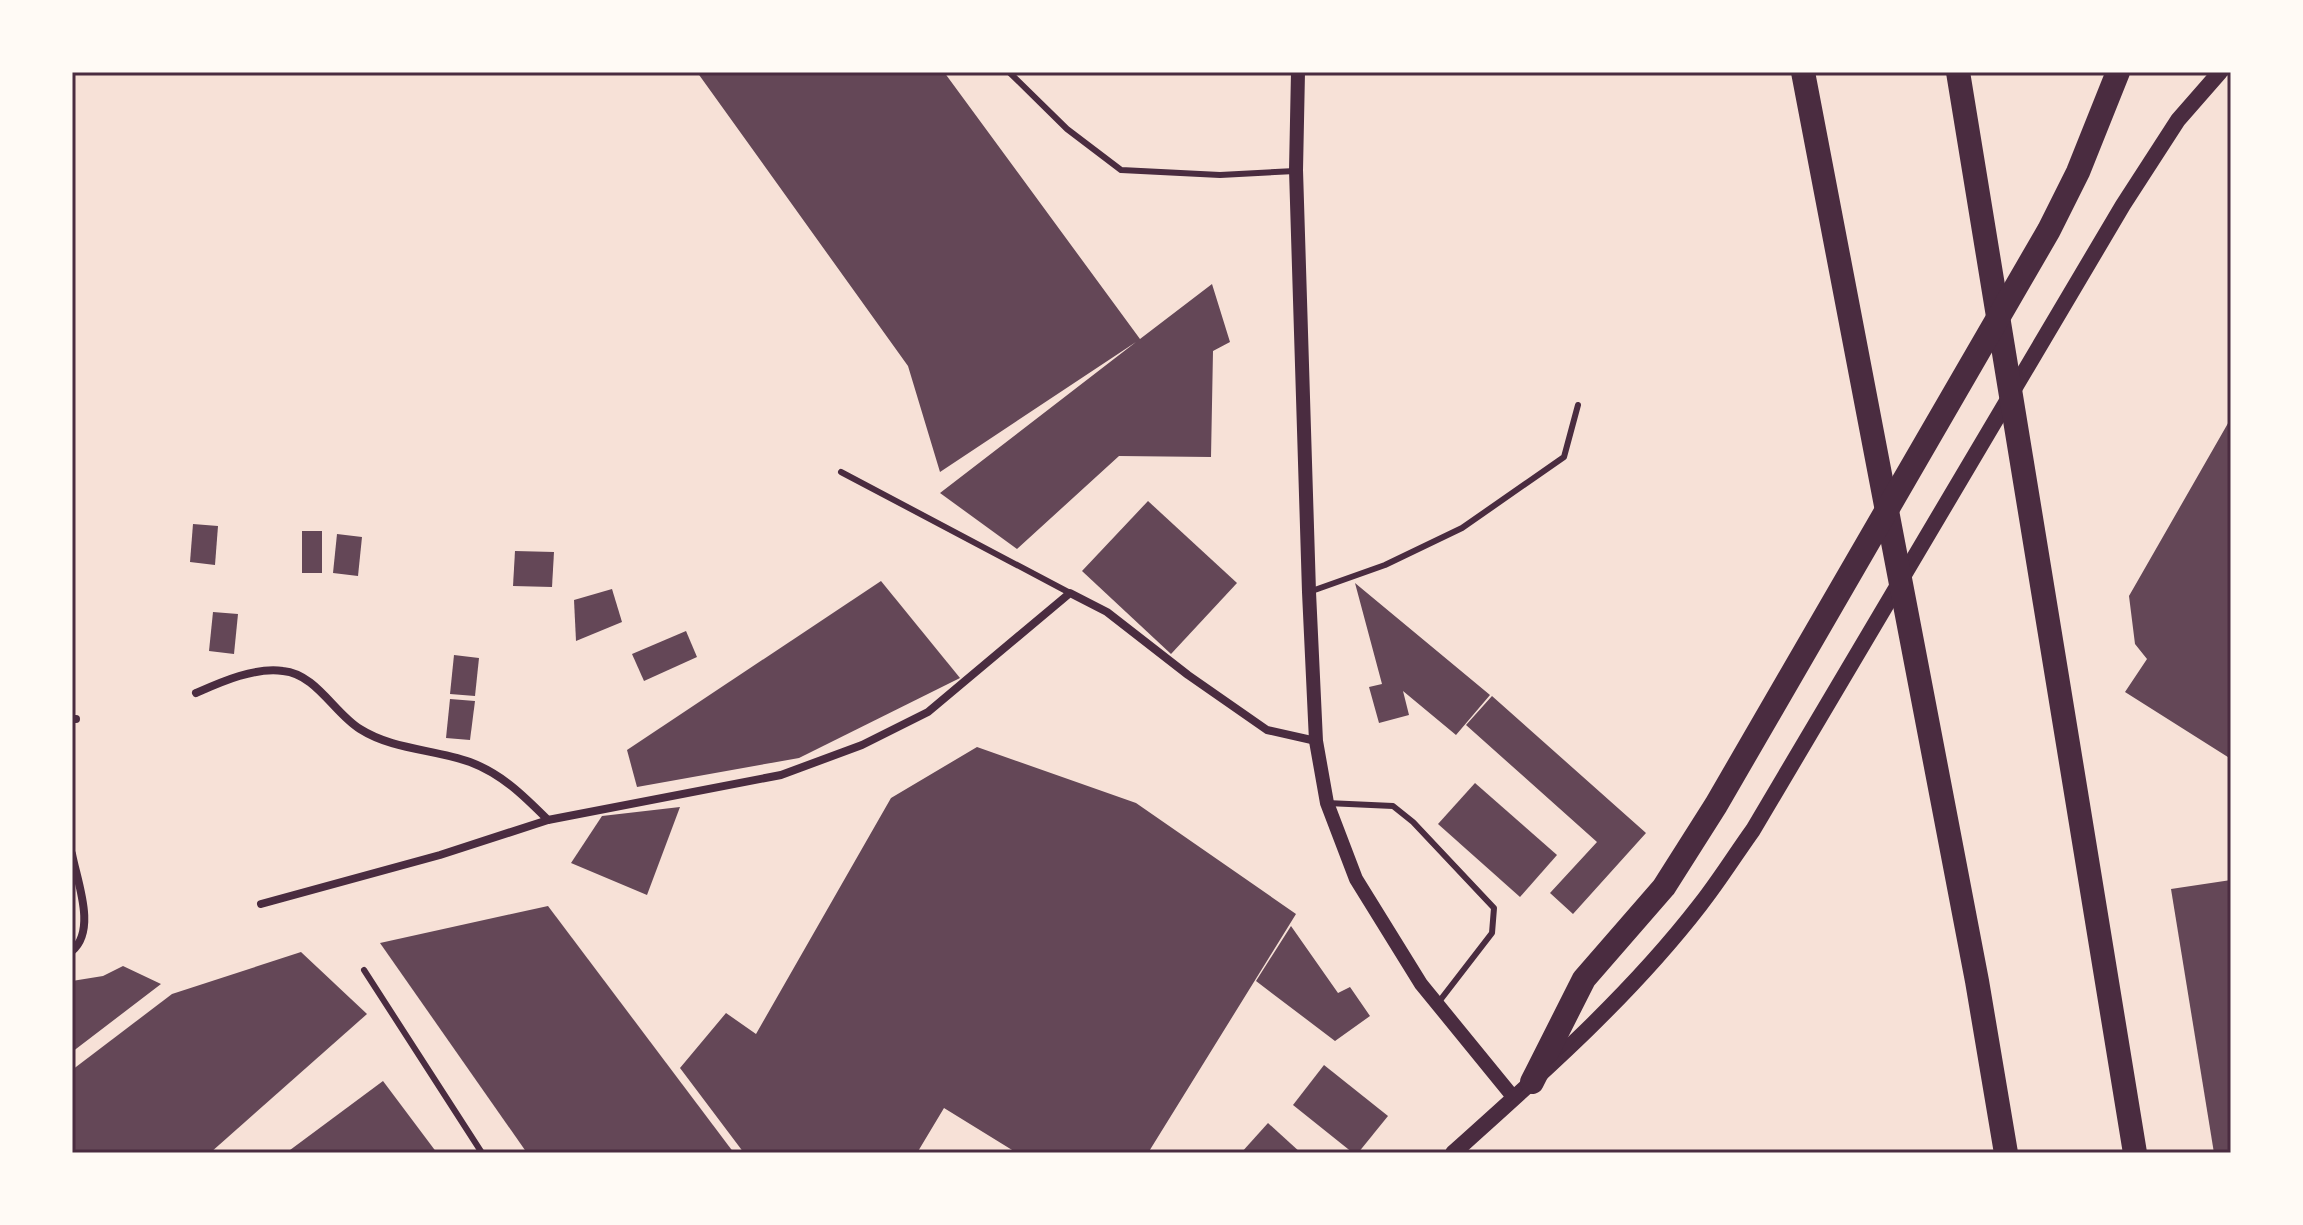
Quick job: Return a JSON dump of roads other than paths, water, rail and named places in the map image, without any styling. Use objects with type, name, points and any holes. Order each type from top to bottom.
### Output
[{"type":"highway","points":[[1803,72],[1977,981],[2006,1153]]},
{"type":"highway","points":[[1958,72],[2135,1153]]},
{"type":"highway","points":[[1523,1090],[1584,979],[1664,887],[1716,805],[2049,230],[2078,172],[2118,72]]},
{"type":"main road","points":[[1453,1153],[1523,1090],[1630,984],[1699,906],[1753,830],[2123,205],[2178,120],[2220,72]]},
{"type":"street","points":[[1298,72],[1296,170],[1309,592],[1316,741],[1327,803],[1356,879],[1421,984],[1523,1090]]},
{"type":"street","points":[[261,904],[440,855],[548,820],[781,775],[862,745],[928,712],[1070,593],[1107,612],[1188,675],[1267,730],[1316,741]]},
{"type":"street","points":[[196,693],[231,677],[284,670],[308,681],[356,727],[378,740],[471,762],[513,785],[548,820]]},
{"type":"street","points":[[72,854],[84,914],[82,937],[72,951]]},
{"type":"lane","points":[[1009,72],[1067,129],[1121,170],[1220,175],[1296,170]]},
{"type":"lane","points":[[1309,592],[1385,565],[1462,528],[1564,457],[1578,405]]},
{"type":"lane","points":[[841,472],[1070,593]]},
{"type":"lane","points":[[1327,803],[1393,806],[1413,822],[1494,908],[1492,933],[1438,1003]]},
{"type":"lane","points":[[364,970],[482,1153]]}]
